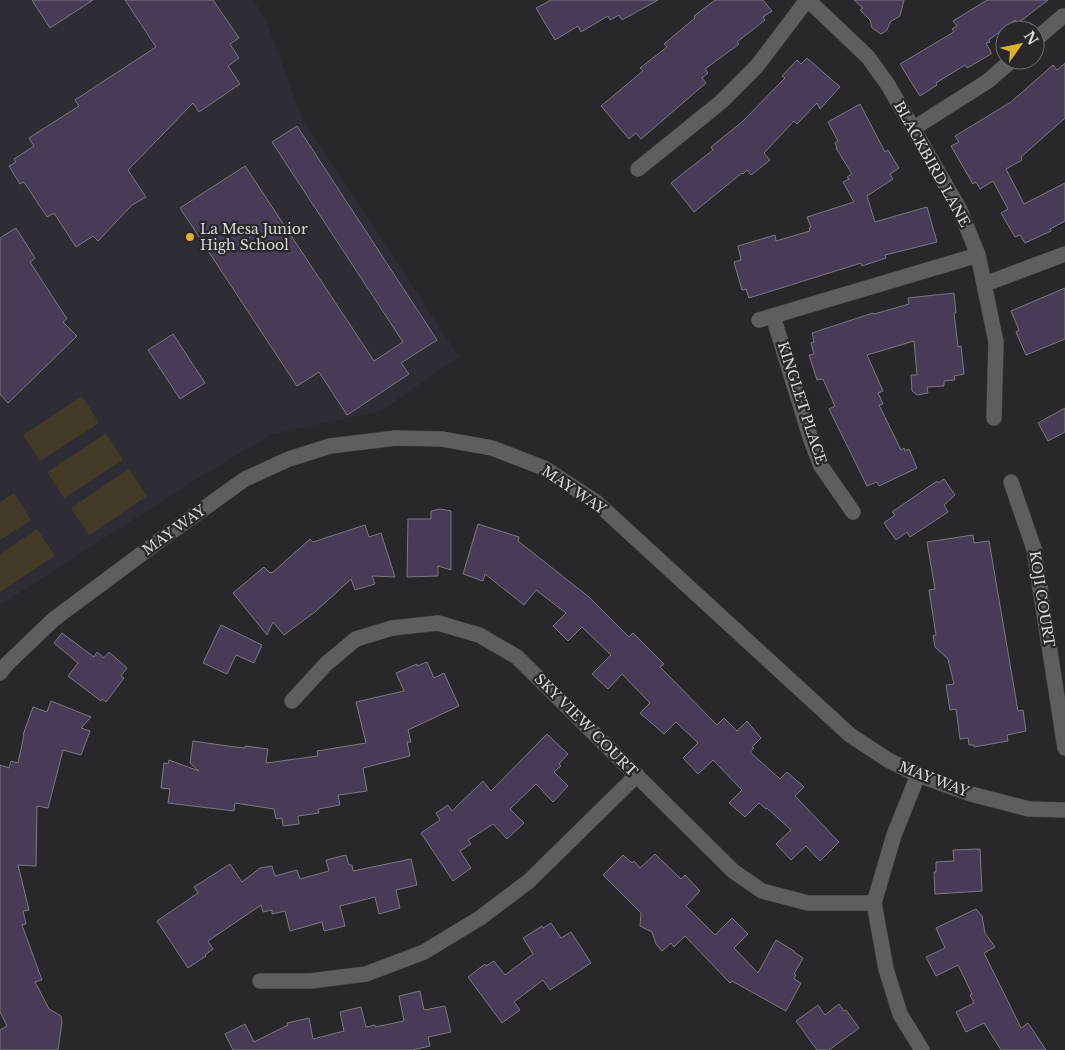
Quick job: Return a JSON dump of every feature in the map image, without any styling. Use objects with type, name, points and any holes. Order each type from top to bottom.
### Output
[{"type":"street","name":"BLACKBIRD LANE","points":[[808,0],[868,57],[888,85],[914,128],[960,210],[978,255],[996,342],[994,418]]},
{"type":"street","points":[[638,168],[721,102],[758,66],[808,0]]},
{"type":"street","points":[[1045,31],[1063,16]]},
{"type":"street","points":[[914,128],[988,81],[1001,70]]},
{"type":"street","points":[[985,284],[1065,254]]},
{"type":"street","name":"KINGLET PLACE","points":[[853,512],[821,466],[766,318],[978,255]]},
{"type":"street","name":"MAY WAY","points":[[0,673],[6,664],[54,619],[164,537],[245,480],[289,459],[330,446],[396,438],[442,439],[492,448],[544,468],[596,502],[850,735],[888,760],[918,776],[972,794],[1029,809],[1065,810]]},
{"type":"street","name":"KOJI COURT","points":[[1012,482],[1034,549],[1065,748]]},
{"type":"street","name":"SKY VIEW COURT","points":[[292,701],[326,664],[356,639],[392,628],[438,623],[479,635],[517,657],[733,871],[762,891],[808,902],[874,903]]},
{"type":"street","points":[[260,980],[310,982],[366,974],[424,952],[480,918],[529,881],[637,776]]},
{"type":"street","points":[[918,776],[894,836],[874,903],[886,969],[900,1014],[922,1050]]},
{"type":"shaded area","name":"La Mesa Junior High School","points":[[0,0],[253,0],[266,20],[302,118],[459,357],[381,411],[272,434],[192,482],[0,605]]},
{"type":"shaded area","points":[[82,396],[99,423],[40,461],[23,435]]},
{"type":"shaded area","points":[[106,433],[123,460],[64,498],[47,472]]},
{"type":"shaded area","points":[[129,469],[147,496],[89,535],[71,508]]},
{"type":"shaded area","points":[[14,493],[31,520],[0,540],[0,502]]},
{"type":"shaded area","points":[[37,529],[55,556],[0,592],[0,554]]},
{"type":"building","points":[[32,0],[93,0],[50,28]]},
{"type":"building","points":[[125,0],[213,0],[239,38],[230,44],[239,58],[228,66],[240,84],[199,112],[193,103],[128,170],[146,197],[132,205],[98,241],[93,236],[76,247],[54,213],[47,217],[24,182],[20,184],[9,166],[16,162],[14,159],[34,146],[29,138],[79,106],[75,100],[156,47]]},
{"type":"building","points":[[551,0],[658,0],[622,20],[619,15],[610,20],[608,16],[581,32],[578,26],[555,40],[536,8]]},
{"type":"building","points":[[715,0],[763,0],[772,11],[763,17],[765,20],[737,42],[739,44],[705,69],[708,73],[702,78],[706,83],[641,139],[636,133],[629,139],[601,106],[643,71],[640,68],[667,47],[664,44],[695,18],[694,16]]},
{"type":"building","points":[[854,0],[904,0],[900,16],[890,22],[887,30],[881,34],[872,28],[870,20],[860,10],[863,8]]},
{"type":"building","points":[[987,0],[1048,0],[1022,20],[995,20],[995,35],[989,40],[990,42],[986,43],[991,54],[967,68],[965,65],[936,83],[937,85],[920,96],[900,64],[954,32],[952,29],[957,26],[953,21]]},
{"type":"building","points":[[807,58],[840,87],[820,109],[817,103],[797,124],[794,121],[764,153],[770,160],[751,175],[747,170],[742,173],[694,212],[671,183],[713,150],[711,147],[742,122],[785,78],[782,76],[797,60],[801,64]]},
{"type":"building","points":[[1065,63],[1065,118],[1021,157],[1022,160],[1006,169],[1024,204],[1065,183],[1065,221],[1050,229],[1051,231],[1025,243],[1020,235],[1015,237],[1001,213],[1008,209],[993,181],[980,189],[976,182],[973,184],[951,146],[959,142],[955,136],[1011,102],[1053,65],[1057,70]]},
{"type":"building","points":[[860,104],[885,152],[888,150],[899,168],[890,174],[893,179],[867,196],[875,222],[927,207],[937,242],[885,255],[886,258],[862,266],[861,263],[749,298],[746,289],[742,290],[734,262],[741,260],[738,246],[775,235],[776,241],[810,231],[809,228],[811,227],[807,217],[854,202],[843,182],[849,179],[847,177],[852,174],[836,148],[835,143],[838,141],[828,122]]},
{"type":"building","points":[[297,126],[437,340],[401,363],[409,374],[347,415],[319,372],[297,386],[180,208],[245,166],[374,361],[403,342],[272,142]]},
{"type":"building","points":[[16,228],[35,258],[30,262],[67,319],[63,322],[77,336],[8,403],[0,394],[0,238]]},
{"type":"building","points":[[1065,288],[1065,339],[1026,355],[1016,332],[1019,330],[1011,311]]},
{"type":"building","points":[[954,293],[958,347],[961,346],[964,374],[954,376],[955,380],[944,381],[944,386],[927,387],[928,393],[917,395],[912,391],[911,375],[917,375],[914,341],[867,355],[883,391],[878,393],[883,404],[879,405],[901,450],[904,448],[905,451],[909,449],[917,468],[879,486],[877,482],[867,486],[829,409],[835,406],[823,379],[817,380],[809,355],[814,354],[811,343],[814,342],[812,333],[873,313],[909,304],[908,298]]},
{"type":"building","points":[[173,334],[205,383],[180,399],[148,350]]},
{"type":"building","points":[[1065,408],[1065,432],[1048,441],[1038,423]]},
{"type":"building","points":[[944,479],[955,495],[944,505],[948,512],[910,537],[907,532],[896,540],[884,523],[895,515],[892,512],[937,481],[938,483]]},
{"type":"building","points":[[440,509],[451,511],[451,570],[438,566],[438,576],[407,577],[408,519],[431,519],[431,511]]},
{"type":"building","points":[[478,524],[519,537],[518,541],[589,597],[629,637],[633,633],[664,664],[660,667],[717,725],[724,718],[737,731],[747,721],[761,738],[752,747],[754,748],[750,752],[780,779],[787,772],[804,787],[795,796],[839,842],[820,861],[806,846],[791,860],[776,844],[791,830],[759,803],[745,817],[729,803],[742,790],[713,760],[698,774],[683,758],[698,743],[676,722],[664,734],[640,713],[650,703],[622,674],[608,689],[592,674],[611,655],[582,627],[568,641],[553,626],[566,613],[536,590],[524,605],[485,574],[483,581],[463,574]]},
{"type":"building","points":[[365,525],[369,537],[381,533],[395,577],[372,576],[375,584],[355,590],[351,579],[316,611],[284,635],[273,622],[267,635],[233,593],[264,567],[272,573],[310,539],[313,542]]},
{"type":"building","points":[[973,535],[974,543],[989,541],[1018,711],[1023,710],[1026,731],[1007,735],[1008,741],[974,747],[974,745],[969,745],[968,738],[960,739],[956,709],[950,710],[946,685],[954,684],[948,659],[935,647],[933,636],[936,635],[929,590],[935,589],[927,542]]},
{"type":"building","points":[[221,625],[262,645],[254,663],[236,655],[227,674],[203,663]]},
{"type":"building","points":[[62,633],[94,657],[97,652],[104,658],[109,652],[127,668],[121,676],[124,678],[106,702],[102,699],[101,701],[68,676],[78,663],[54,643]]},
{"type":"building","points":[[427,662],[434,678],[444,673],[459,706],[408,730],[411,742],[407,742],[410,756],[363,768],[367,791],[338,795],[340,805],[318,809],[319,813],[298,816],[299,824],[283,826],[282,818],[276,819],[274,809],[235,803],[234,811],[168,803],[170,789],[161,788],[164,763],[168,764],[169,760],[199,771],[190,763],[193,741],[235,747],[245,748],[245,746],[268,749],[266,763],[318,756],[317,751],[366,743],[356,702],[404,691],[396,673]]},
{"type":"building","points":[[51,701],[91,717],[81,728],[90,731],[81,755],[63,750],[48,808],[37,806],[36,866],[18,865],[29,910],[23,911],[26,924],[22,925],[42,980],[35,982],[49,1009],[61,1016],[62,1022],[58,1050],[0,1050],[0,1030],[7,1026],[0,1012],[0,765],[9,768],[11,761],[18,763],[23,735],[33,707],[47,712]]},
{"type":"building","points":[[547,734],[568,754],[559,764],[561,766],[554,772],[568,786],[553,802],[536,784],[510,809],[524,823],[507,839],[493,824],[468,840],[471,844],[460,851],[471,868],[453,881],[421,833],[440,820],[436,813],[448,805],[452,811],[483,781],[491,791]]},
{"type":"building","points":[[980,849],[982,891],[935,894],[934,872],[936,872],[936,862],[954,861],[953,850]]},
{"type":"building","points":[[655,854],[681,879],[685,875],[700,891],[686,906],[715,935],[732,918],[748,934],[734,948],[758,973],[776,940],[803,958],[794,974],[796,975],[794,979],[801,983],[786,1011],[732,981],[730,983],[685,936],[674,947],[671,943],[662,951],[656,944],[652,932],[640,926],[641,913],[603,875],[623,855],[632,863],[634,861],[640,868]]},
{"type":"building","points":[[346,855],[353,871],[411,859],[417,885],[396,890],[400,908],[379,914],[375,897],[340,906],[345,926],[324,931],[322,922],[290,931],[285,911],[272,914],[272,910],[263,912],[261,905],[208,941],[213,949],[188,968],[157,921],[198,893],[194,887],[230,864],[242,882],[260,868],[272,866],[275,876],[297,870],[300,879],[329,871],[326,860]]},
{"type":"building","points":[[976,909],[982,916],[985,933],[995,947],[984,953],[1021,1028],[1028,1023],[1046,1050],[1001,1050],[984,1023],[966,1032],[956,1012],[974,1003],[970,995],[972,994],[958,965],[936,976],[926,957],[945,948],[936,928]]},
{"type":"building","points":[[551,923],[561,938],[571,932],[591,963],[550,990],[543,980],[514,1002],[520,1010],[502,1023],[468,977],[485,964],[486,966],[494,961],[505,975],[533,954],[523,938],[542,926],[543,928]]},
{"type":"building","points":[[420,991],[424,1010],[445,1006],[451,1032],[428,1037],[430,1046],[412,1050],[233,1050],[225,1034],[245,1024],[254,1042],[288,1025],[287,1023],[309,1018],[313,1039],[344,1031],[340,1012],[361,1007],[366,1027],[404,1021],[399,996]]},
{"type":"building","points":[[839,1004],[844,1011],[846,1010],[859,1028],[829,1050],[817,1050],[796,1021],[818,1005],[825,1015]]},
{"type":"place","name":"La Mesa Junior High School","points":[[190,237]]}]
